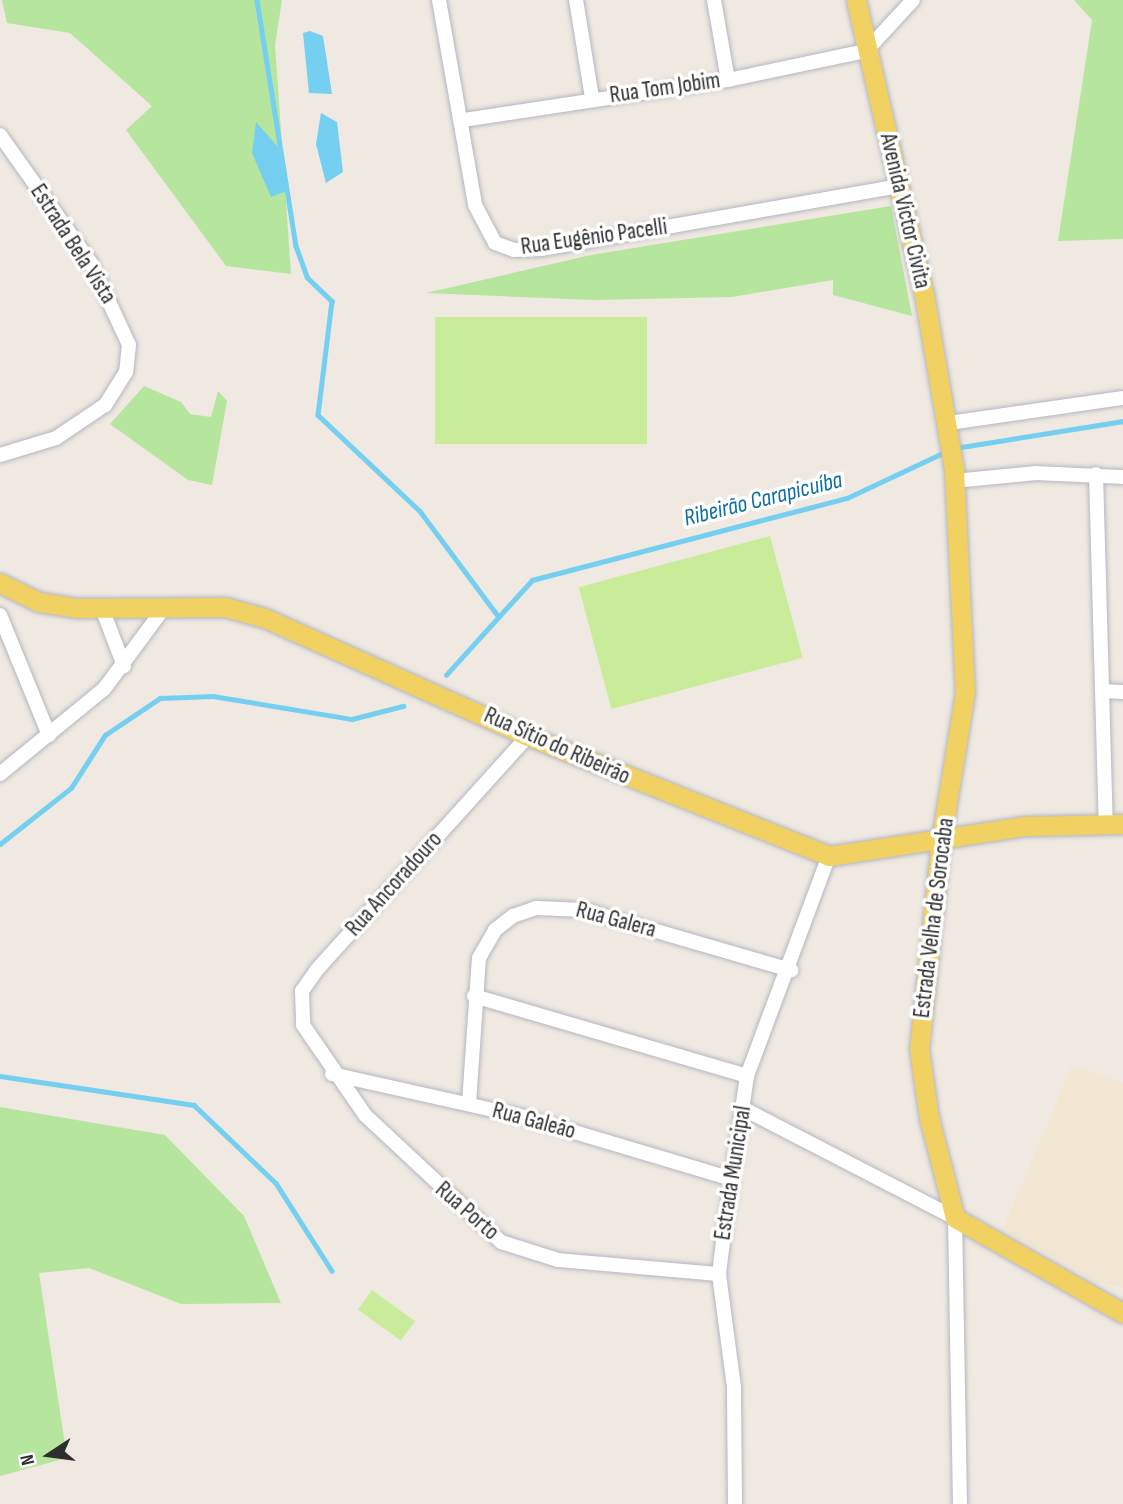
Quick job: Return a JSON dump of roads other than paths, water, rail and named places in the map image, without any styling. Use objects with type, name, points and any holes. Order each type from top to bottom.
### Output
[{"type":"main road","name":"Avenida Victor Civita","points":[[856,0],[866,51],[901,186],[949,427]]},
{"type":"main road","name":"Estrada Velha de Sorocaba","points":[[949,427],[965,692],[941,840],[919,1049],[955,1218]]},
{"type":"main road","name":"Rua Sítio do Ribeirão","points":[[0,583],[39,602],[103,611],[161,612],[225,607],[265,618],[528,736],[828,856],[1026,826],[1114,824]]},
{"type":"main road","points":[[955,1218],[1123,1312]]},
{"type":"street","name":"Rua Eugênio Pacelli","points":[[439,0],[481,227],[495,243],[514,250],[901,186]]},
{"type":"street","points":[[576,0],[592,98]]},
{"type":"street","points":[[714,0],[729,80]]},
{"type":"street","points":[[866,51],[912,0]]},
{"type":"street","name":"Rua Tom Jobim","points":[[463,120],[592,98],[729,80],[866,51]]},
{"type":"street","name":"Estrada Bela Vista","points":[[0,135],[91,263],[129,345],[126,373],[105,405],[56,438],[0,455]]},
{"type":"street","points":[[949,427],[1123,398]]},
{"type":"street","points":[[954,475],[1096,474],[1123,477]]},
{"type":"street","points":[[1096,474],[1102,691],[1114,824]]},
{"type":"street","points":[[103,611],[124,666]]},
{"type":"street","points":[[0,774],[49,735],[124,666],[161,612]]},
{"type":"street","points":[[0,615],[49,735]]},
{"type":"street","points":[[1102,691],[1123,692]]},
{"type":"street","name":"Rua Ancoradouro","points":[[312,1048],[300,1007],[316,971],[528,736]]},
{"type":"street","name":"Estrada Municipal","points":[[735,1504],[735,1399],[719,1274],[732,1179],[747,1076],[791,970],[828,856]]},
{"type":"street","name":"Rua Galera","points":[[469,1104],[474,996],[479,958],[495,930],[536,908],[562,906],[791,970]]},
{"type":"street","points":[[474,996],[747,1076]]},
{"type":"street","name":"Rua Porto","points":[[312,1048],[365,1115],[501,1242],[558,1259],[719,1274]]},
{"type":"street","name":"Rua Galeão","points":[[332,1074],[469,1104],[732,1179]]},
{"type":"street","points":[[744,1109],[955,1218],[960,1504]]},
{"type":"water","points":[[310,31],[323,36],[332,94],[309,93],[303,33]]},
{"type":"water","points":[[321,113],[337,122],[343,172],[326,183],[316,144]]},
{"type":"water","points":[[256,122],[277,146],[283,166],[287,191],[271,197],[252,153]]},
{"type":"waterway","points":[[257,0],[296,246],[307,277],[332,301],[318,415],[420,511],[499,617]]},
{"type":"waterway","name":"Ribeirão Carapicuíba","points":[[955,448],[1123,421]]},
{"type":"waterway","name":"Ribeirão Carapicuíba","points":[[446,675],[532,580],[847,498],[947,451]]},
{"type":"waterway","name":"Ribeirão Carapicuíba","points":[[0,844],[71,788],[105,735],[160,698],[213,696],[352,719],[403,706]]},
{"type":"waterway","points":[[0,1076],[194,1105],[276,1183],[332,1271]]}]
